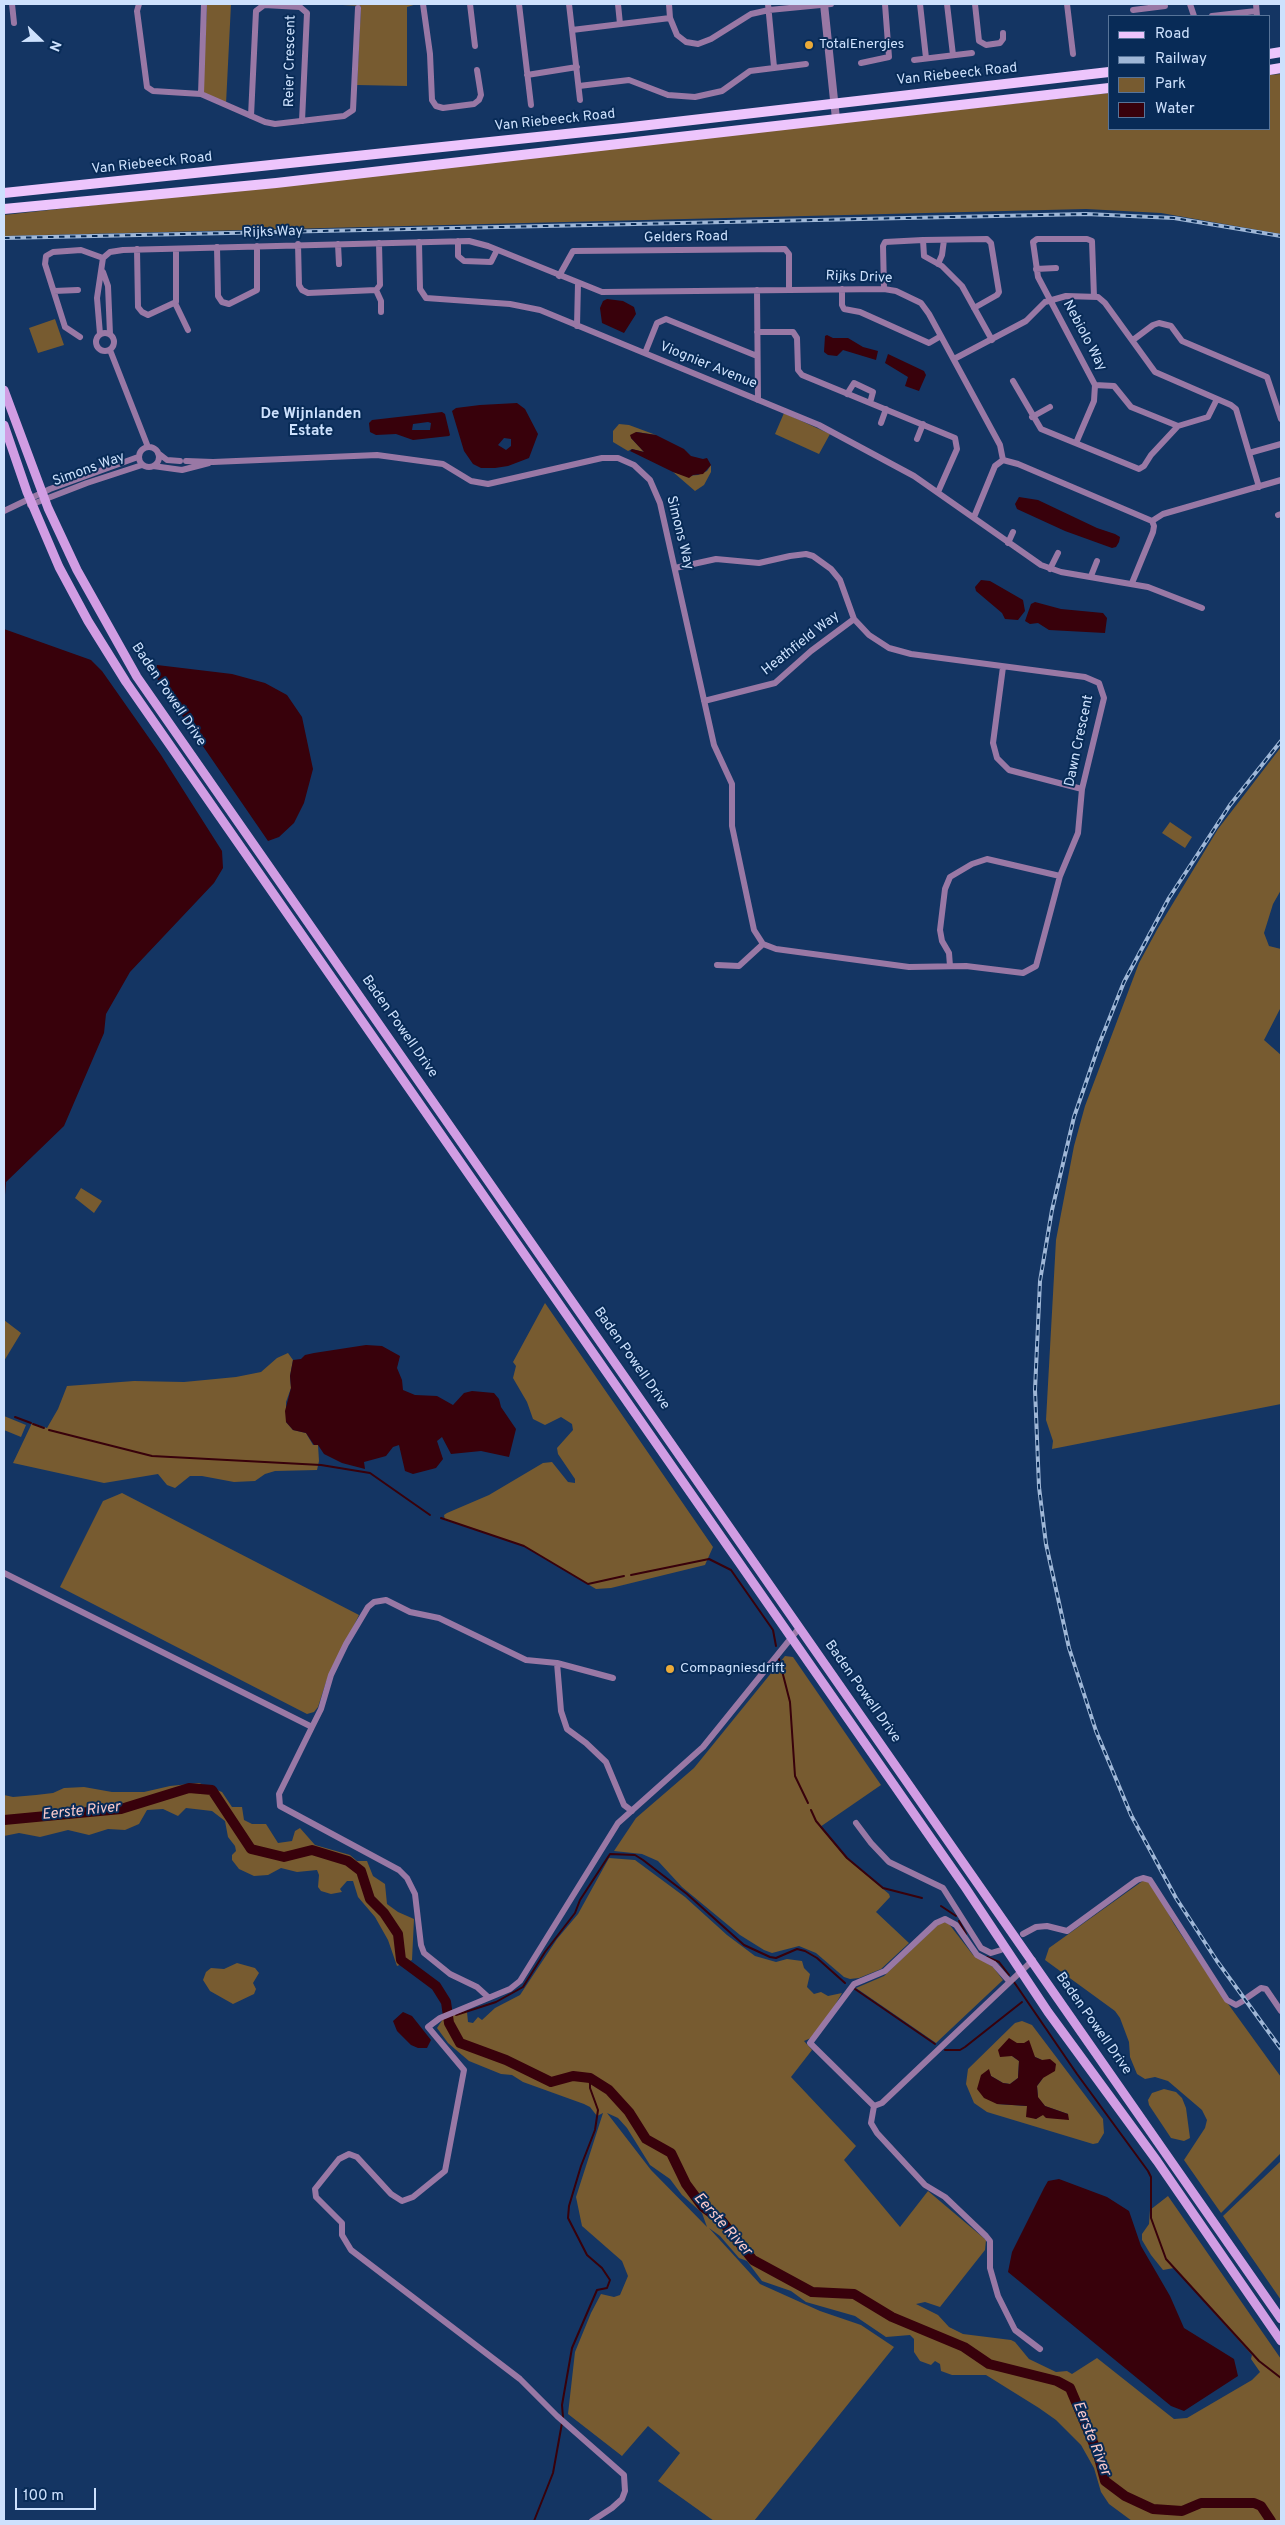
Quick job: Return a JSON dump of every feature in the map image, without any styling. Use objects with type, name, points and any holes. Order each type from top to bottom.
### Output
[{"type":"main road","name":"Van Riebeeck Road","points":[[4,193],[261,167],[1108,72]]},
{"type":"main road","points":[[4,210],[262,184],[1108,88]]},
{"type":"main road","points":[[635,126],[635,142]]},
{"type":"main road","points":[[451,146],[452,163]]},
{"type":"main road","points":[[261,167],[262,184]]},
{"type":"main road","name":"Baden Powell Drive","points":[[4,390],[44,496],[77,570],[137,677],[1033,1960],[1281,2319]]},
{"type":"main road","name":"Baden Powell Drive","points":[[4,425],[31,502],[59,568],[88,622],[126,682],[1022,1970],[1048,2012],[1157,2161],[1281,2340]]},
{"type":"street","points":[[12,4],[14,23]]},
{"type":"street","points":[[139,4],[137,12],[147,87],[153,91],[201,94],[272,124],[344,116],[353,110],[358,8]]},
{"type":"street","points":[[201,94],[204,4]]},
{"type":"street","points":[[432,4],[424,5],[432,100],[436,106],[443,108],[474,104],[479,100],[481,95],[478,70]]},
{"type":"street","points":[[470,4],[475,46]]},
{"type":"street","points":[[519,4],[531,105]]},
{"type":"street","points":[[569,4],[580,100]]},
{"type":"street","points":[[618,4],[620,24]]},
{"type":"street","points":[[668,4],[673,29],[681,39],[698,44],[711,39],[742,18],[769,7],[831,4]]},
{"type":"street","points":[[824,4],[836,119]]},
{"type":"street","points":[[862,63],[889,57],[885,4]]},
{"type":"street","points":[[920,4],[926,58]]},
{"type":"street","points":[[947,4],[953,55]]},
{"type":"street","points":[[975,4],[979,42],[986,45],[1000,43],[1003,39],[1003,33]]},
{"type":"street","points":[[1067,4],[1073,54]]},
{"type":"street","name":"Reier Crescent","points":[[251,116],[256,10],[264,5],[300,7],[307,12],[302,121]]},
{"type":"street","points":[[1133,10],[1149,6],[1165,6]]},
{"type":"street","points":[[769,7],[774,67]]},
{"type":"street","points":[[1219,15],[1256,10]]},
{"type":"street","points":[[572,30],[670,18]]},
{"type":"street","points":[[914,60],[972,53]]},
{"type":"street","points":[[579,86],[630,80],[668,96],[695,97],[722,91],[748,72],[806,64]]},
{"type":"street","points":[[527,75],[577,68]]},
{"type":"street","points":[[884,289],[883,246],[885,242],[987,239],[991,243],[999,292],[974,308]]},
{"type":"street","name":"Nebiolo Way","points":[[1076,443],[1094,401],[1095,385],[1038,277],[1032,244],[1035,240],[1090,239],[1093,245],[1094,297]]},
{"type":"street","points":[[923,240],[924,256],[938,264],[962,286],[992,340]]},
{"type":"street","points":[[938,264],[942,255],[944,240]]},
{"type":"street","points":[[458,241],[458,256],[464,261],[491,262],[497,250]]},
{"type":"street","name":"Rijks Drive","points":[[458,241],[478,243],[578,284],[605,292],[884,289],[909,296],[921,304],[942,336],[1000,444],[1003,460]]},
{"type":"street","name":"Rijks Way","points":[[103,258],[116,250],[458,241]]},
{"type":"street","name":"Viognier Avenue","points":[[419,242],[420,291],[426,298],[510,304],[540,310],[819,425],[914,476],[1027,557],[1050,569],[1148,587],[1202,608]]},
{"type":"street","points":[[376,290],[380,285],[379,243]]},
{"type":"street","points":[[298,244],[299,285],[304,291],[376,290]]},
{"type":"street","points":[[331,265],[341,264],[338,244]]},
{"type":"street","points":[[217,247],[218,296],[222,302],[229,304],[257,290],[257,246]]},
{"type":"street","points":[[137,249],[138,305],[140,311],[150,314],[175,303]]},
{"type":"street","points":[[176,249],[177,298],[175,303],[188,330]]},
{"type":"street","name":"Gelders Road","points":[[559,276],[573,251],[785,249],[790,254],[789,290]]},
{"type":"street","points":[[80,338],[66,327],[45,264],[48,254],[81,250],[103,258],[103,271],[98,287],[100,334],[96,340],[97,346],[104,351],[110,350]]},
{"type":"street","points":[[1036,269],[1056,268]]},
{"type":"street","points":[[103,271],[108,286],[110,334],[114,342],[110,350],[148,447],[158,453],[158,459],[153,466],[142,465],[138,457],[142,449],[148,447]]},
{"type":"street","points":[[577,326],[578,284]]},
{"type":"street","points":[[842,289],[842,305],[844,309],[860,312],[929,343],[942,336]]},
{"type":"street","points":[[54,291],[78,290]]},
{"type":"street","points":[[376,290],[381,302],[381,312]]},
{"type":"street","points":[[757,290],[758,400]]},
{"type":"street","points":[[954,359],[1026,321],[1044,302],[1066,296],[1102,299],[1155,372],[1236,409],[1258,487]]},
{"type":"street","points":[[98,308],[108,308]]},
{"type":"street","points":[[645,353],[657,323],[666,318],[758,356]]},
{"type":"street","points":[[1133,340],[1152,325],[1159,323],[1172,326],[1182,341],[1267,377],[1281,419]]},
{"type":"street","points":[[757,332],[793,332],[797,338],[799,372],[847,394],[955,438],[958,444],[938,492]]},
{"type":"street","points":[[100,334],[110,334]]},
{"type":"street","points":[[1013,380],[1032,417],[1041,429],[1139,469],[1144,466],[1150,455],[1178,426],[1206,418],[1217,399]]},
{"type":"street","points":[[847,394],[854,383],[873,392],[870,403]]},
{"type":"street","points":[[1095,385],[1114,386],[1131,407],[1178,426]]},
{"type":"street","points":[[1032,417],[1050,407]]},
{"type":"street","points":[[881,423],[886,409]]},
{"type":"street","points":[[917,439],[923,424]]},
{"type":"street","points":[[1249,453],[1281,444]]},
{"type":"street","name":"Simons Way","points":[[158,453],[168,460],[213,462],[377,455],[443,464],[471,481],[488,484],[597,458],[618,458],[638,468],[653,485],[660,502],[714,745],[732,784],[732,826],[754,930],[763,944]]},
{"type":"street","name":"Simons Way","points":[[44,496],[138,457]]},
{"type":"street","points":[[974,518],[995,466],[1003,460],[1018,464],[1153,524]]},
{"type":"street","name":"Simons Way","points":[[153,466],[175,470],[190,469],[213,462]]},
{"type":"street","name":"Simons Way","points":[[44,496],[142,465]]},
{"type":"street","points":[[1132,583],[1153,524],[1163,514],[1281,480]]},
{"type":"street","points":[[4,511],[44,496]]},
{"type":"street","points":[[1008,543],[1013,532]]},
{"type":"street","points":[[1050,569],[1058,553]]},
{"type":"street","name":"Dawn Crescent","points":[[675,568],[716,559],[759,562],[806,554],[814,556],[831,569],[840,580],[854,619],[876,640],[897,651],[1085,677],[1096,681],[1101,687],[1104,698],[1082,789],[1078,833],[1060,876],[1042,951],[1036,966],[1032,969],[1023,974],[950,966],[908,967],[776,949],[763,944]]},
{"type":"street","points":[[1091,576],[1097,561]]},
{"type":"street","name":"Heathfield Way","points":[[704,701],[775,683],[854,619]]},
{"type":"street","points":[[1003,667],[993,743],[997,758],[1009,770],[1082,789]]},
{"type":"street","points":[[950,966],[949,953],[940,936],[940,930],[945,889],[950,877],[972,864],[987,859],[1060,876]]},
{"type":"street","points":[[717,965],[739,966],[763,944]]},
{"type":"street","points":[[4,1573],[312,1727]]},
{"type":"street","points":[[488,1997],[477,1987],[450,1974],[424,1953],[421,1945],[416,1894],[400,1870],[280,1806],[279,1794],[321,1709],[331,1675],[346,1644],[368,1606],[374,1602],[386,1600],[410,1612],[439,1618],[526,1660],[558,1663],[613,1678]]},
{"type":"street","points":[[592,2521],[622,2499],[625,2491],[624,2475],[557,2416],[520,2379],[351,2250],[342,2235],[342,2223],[315,2193],[316,2184],[339,2159],[348,2154],[357,2158],[399,2200],[406,2201],[413,2197],[445,2171],[464,2070],[428,2027],[440,2018],[510,1989],[520,1981],[568,1908],[614,1829],[703,1747],[800,1627]]},
{"type":"street","points":[[558,1663],[561,1711],[567,1730],[586,1743],[606,1762],[624,1805],[632,1811]]},
{"type":"street","points":[[856,1823],[889,1862],[943,1888],[981,1948],[991,1953],[1002,1950]]},
{"type":"street","points":[[1023,1934],[1036,1927],[1047,1926],[1067,1931],[1137,1880],[1143,1878],[1150,1880],[1227,2000],[1236,2006],[1261,1988],[1266,1989],[1281,2011]]},
{"type":"street","points":[[874,2106],[811,2046],[811,2041],[854,1984],[884,1971],[936,1922],[945,1919],[963,1919]]},
{"type":"street","points":[[950,1920],[977,1955],[994,1964],[1010,1981]]},
{"type":"street","points":[[874,2106],[882,2103],[1033,1960]]},
{"type":"street","points":[[874,2106],[871,2123],[877,2133],[926,2185],[950,2201],[990,2242],[990,2268],[998,2296],[1015,2330],[1040,2349]]},
{"type":"green space","points":[[207,4],[231,4],[226,104],[204,93],[203,88]]},
{"type":"green space","points":[[324,4],[417,4],[407,7],[407,86],[357,85],[361,6]]},
{"type":"green space","points":[[1281,74],[1281,234],[1161,213],[1086,209],[4,236],[4,215],[1108,93],[1108,130],[1270,130],[1270,75]]},
{"type":"green space","points":[[55,319],[64,345],[38,353],[29,328]]},
{"type":"green space","points":[[784,413],[830,434],[819,454],[775,434]]},
{"type":"green space","points":[[619,424],[629,425],[656,435],[637,432],[631,438],[644,452],[632,449],[628,451],[613,442],[613,431]]},
{"type":"green space","points":[[711,465],[711,472],[704,485],[695,491],[673,472],[687,476],[698,475],[707,471]]},
{"type":"green space","points":[[1281,747],[1281,890],[1273,904],[1264,933],[1269,946],[1281,949],[1281,1007],[1264,1040],[1281,1055],[1281,1404],[1052,1449],[1053,1441],[1046,1420],[1056,1240],[1074,1146],[1085,1106],[1139,963],[1158,928],[1218,829]]},
{"type":"green space","points":[[1170,822],[1192,837],[1185,848],[1162,833]]},
{"type":"green space","points":[[81,1188],[102,1201],[94,1213],[75,1198]]},
{"type":"green space","points":[[545,1303],[713,1547],[705,1565],[611,1588],[596,1589],[524,1546],[445,1520],[444,1515],[447,1513],[489,1495],[543,1463],[552,1462],[568,1482],[575,1483],[575,1479],[558,1454],[557,1448],[573,1430],[572,1424],[561,1417],[545,1425],[533,1419],[527,1402],[513,1378],[516,1366],[513,1362]]},
{"type":"green space","points":[[4,1320],[21,1333],[4,1361]]},
{"type":"green space","points":[[288,1353],[293,1360],[290,1376],[291,1388],[286,1402],[286,1422],[293,1430],[306,1433],[313,1445],[318,1445],[319,1461],[317,1470],[275,1471],[265,1474],[255,1481],[234,1482],[202,1476],[190,1476],[175,1488],[167,1485],[158,1474],[104,1483],[13,1463],[32,1423],[47,1428],[58,1409],[67,1386],[134,1381],[184,1382],[236,1377],[261,1372],[277,1358]]},
{"type":"green space","points":[[4,1416],[26,1425],[21,1437],[4,1430]]},
{"type":"green space","points":[[122,1493],[359,1615],[326,1682],[318,1707],[314,1712],[307,1714],[60,1587],[103,1501]]},
{"type":"green space","points":[[785,1656],[793,1657],[881,1785],[820,1827],[846,1858],[889,1894],[890,1897],[876,1912],[909,1943],[881,1969],[859,1978],[850,1979],[844,1977],[816,1953],[799,1946],[772,1953],[764,1950],[740,1935],[682,1887],[658,1861],[642,1854],[614,1851],[636,1818],[694,1768]]},
{"type":"green space","points":[[199,1783],[222,1792],[232,1807],[242,1807],[244,1820],[252,1824],[266,1824],[278,1843],[292,1841],[295,1831],[300,1828],[315,1845],[350,1855],[357,1861],[367,1861],[373,1876],[385,1884],[387,1904],[398,1912],[414,1919],[412,1960],[397,1966],[388,1940],[375,1917],[358,1897],[353,1881],[347,1881],[340,1889],[342,1892],[331,1894],[321,1891],[318,1887],[319,1875],[317,1870],[297,1872],[281,1868],[268,1875],[254,1876],[239,1869],[232,1860],[232,1855],[236,1851],[235,1846],[228,1837],[225,1821],[212,1811],[186,1808],[178,1816],[163,1809],[147,1810],[139,1824],[125,1830],[108,1829],[89,1835],[68,1830],[40,1837],[19,1833],[4,1836],[4,1795],[13,1797],[36,1795],[53,1793],[64,1788],[84,1787],[112,1792],[144,1792],[170,1786]]},
{"type":"green space","points":[[609,1858],[635,1860],[685,1897],[727,1935],[755,1956],[776,1962],[787,1959],[802,1961],[804,1968],[810,1974],[807,1987],[814,1994],[821,1992],[828,1996],[842,1993],[831,2012],[811,2038],[804,2041],[812,2050],[791,2077],[856,2146],[844,2160],[900,2227],[928,2191],[986,2240],[985,2250],[940,2307],[925,2302],[916,2304],[938,2315],[949,2327],[963,2334],[1011,2340],[1015,2342],[1029,2359],[1056,2372],[1067,2371],[1072,2374],[1097,2358],[1174,2419],[1187,2418],[1252,2380],[1260,2372],[1251,2359],[1252,2355],[1174,2268],[1163,2270],[1142,2240],[1142,2234],[1149,2224],[1150,2210],[1168,2196],[1281,2359],[1281,2521],[1132,2521],[1109,2504],[1101,2492],[1094,2468],[1081,2445],[1056,2420],[1039,2408],[986,2375],[952,2375],[941,2371],[940,2364],[935,2361],[931,2365],[920,2361],[914,2352],[914,2339],[910,2335],[886,2337],[855,2316],[806,2302],[791,2291],[762,2281],[747,2261],[739,2258],[720,2236],[709,2228],[760,2284],[820,2311],[861,2325],[894,2347],[754,2521],[714,2521],[658,2481],[680,2453],[648,2426],[622,2456],[568,2414],[575,2352],[591,2313],[601,2294],[614,2297],[620,2295],[628,2276],[622,2261],[582,2226],[576,2197],[603,2113],[597,2116],[590,2107],[584,2104],[523,2082],[512,2075],[501,2074],[469,2061],[448,2043],[437,2028],[443,2019],[464,2011],[467,2012],[468,2022],[473,2023],[478,2017],[482,2020],[495,2008],[520,1995],[557,1939],[578,1914]],"holes":[[[607,2113],[618,2118],[627,2128],[650,2165],[670,2179],[682,2195],[702,2213],[707,2227],[651,2170]]]},
{"type":"green space","points":[[1144,1880],[1152,1884],[1174,1924],[1226,2001],[1281,2077],[1281,2153],[1221,2213],[1184,2160],[1205,2128],[1207,2120],[1202,2110],[1168,2081],[1155,2077],[1145,2079],[1137,2074],[1130,2057],[1129,2042],[1120,2018],[1115,2011],[1045,1960],[1049,1948]]},
{"type":"green space","points":[[942,1921],[949,1924],[973,1955],[993,1967],[1003,1980],[936,2043],[856,1988],[884,1976]]},
{"type":"green space","points":[[237,1963],[255,1968],[259,1973],[253,1983],[256,1989],[254,1994],[233,2004],[210,1991],[203,1980],[206,1972],[211,1968],[224,1969]]},
{"type":"green space","points":[[1022,2021],[1032,2025],[1103,2119],[1104,2133],[1098,2143],[1093,2144],[987,2112],[974,2103],[966,2084],[968,2069],[1015,2023]],"holes":[[[1017,2043],[1024,2043],[1035,2057],[1042,2060],[1043,2078],[1037,2086],[1038,2098],[1045,2106],[1068,2114],[1050,2117],[1043,2114],[1036,2119],[1032,2117],[1027,2106],[997,2104],[988,2069],[991,2076],[1003,2083],[1010,2084],[1018,2078],[1019,2061],[1012,2056]]]},
{"type":"green space","points":[[1164,2089],[1176,2092],[1182,2098],[1186,2108],[1190,2138],[1184,2141],[1171,2138],[1149,2105],[1148,2100],[1152,2093]]},
{"type":"green space","points":[[1281,2161],[1281,2300],[1223,2216]]},
{"type":"water","points":[[607,299],[623,301],[634,307],[636,314],[624,333],[602,323],[600,308],[603,301]]},
{"type":"water","points":[[825,336],[833,338],[848,338],[863,347],[878,351],[876,360],[843,350],[837,356],[828,355],[824,352]]},
{"type":"water","points":[[888,354],[924,371],[926,375],[919,391],[905,386],[908,377],[885,363]]},
{"type":"water","points":[[517,403],[525,409],[538,434],[529,458],[508,466],[495,468],[481,468],[473,464],[464,451],[452,411],[456,408]],"holes":[[[504,438],[511,439],[511,446],[506,450],[498,445]]]},
{"type":"water","points":[[442,412],[445,414],[450,435],[413,440],[396,434],[376,435],[370,432],[369,423],[372,420]],"holes":[[[431,423],[430,430],[412,430],[413,424]]]},
{"type":"water","points":[[636,432],[656,435],[684,449],[691,456],[707,458],[711,465],[703,474],[693,475],[689,478],[673,472],[630,451],[632,449],[644,452],[631,438],[630,435]]},
{"type":"water","points":[[1019,497],[1038,500],[1097,528],[1115,534],[1120,537],[1119,542],[1116,547],[1112,548],[1065,531],[1017,509],[1015,504]]},
{"type":"water","points":[[981,580],[990,581],[1023,600],[1025,611],[1018,620],[1005,619],[1002,613],[976,591],[975,587]]},
{"type":"water","points":[[1035,602],[1061,609],[1103,613],[1107,618],[1105,633],[1049,630],[1038,623],[1030,624],[1025,621],[1031,604]]},
{"type":"water","points":[[4,629],[91,660],[102,671],[161,755],[222,851],[223,868],[214,883],[130,972],[106,1014],[104,1033],[64,1126],[5,1183]]},
{"type":"water","points":[[157,665],[232,674],[265,683],[287,695],[302,717],[313,769],[304,803],[294,823],[279,837],[268,841],[163,688],[155,675]]},
{"type":"water","points":[[366,1345],[382,1346],[400,1356],[397,1368],[402,1380],[403,1390],[415,1395],[437,1396],[453,1405],[464,1393],[472,1391],[494,1393],[516,1429],[509,1457],[481,1451],[451,1454],[442,1437],[437,1441],[443,1459],[436,1468],[413,1474],[405,1471],[399,1445],[393,1447],[386,1456],[364,1462],[365,1469],[342,1463],[324,1454],[318,1445],[314,1445],[306,1433],[293,1430],[286,1422],[285,1411],[291,1388],[290,1376],[293,1360],[301,1359],[305,1355],[314,1353]]},
{"type":"water","points":[[403,2012],[412,2016],[431,2040],[427,2048],[418,2048],[411,2045],[397,2031],[393,2021]]},
{"type":"water","points":[[1009,2038],[1017,2043],[1024,2043],[1029,2040],[1035,2057],[1042,2060],[1050,2059],[1056,2064],[1055,2071],[1043,2078],[1037,2086],[1038,2097],[1045,2106],[1068,2114],[1069,2120],[1046,2118],[1043,2115],[1036,2119],[1026,2117],[1027,2106],[997,2104],[984,2098],[977,2089],[981,2075],[989,2069],[991,2076],[1003,2083],[1010,2084],[1018,2078],[1019,2061],[1012,2056],[1000,2057],[998,2050]]},
{"type":"water","points":[[1059,2179],[1107,2197],[1129,2211],[1141,2246],[1170,2296],[1184,2328],[1234,2359],[1238,2376],[1184,2411],[1171,2406],[1008,2272],[1012,2252],[1044,2188],[1048,2181]]},
{"type":"waterway","points":[[4,1195],[5,1183]]},
{"type":"waterway","points":[[15,1417],[31,1423]]},
{"type":"waterway","points":[[33,1424],[44,1428]]},
{"type":"waterway","points":[[49,1430],[152,1456],[321,1465],[370,1473],[430,1515]]},
{"type":"waterway","points":[[441,1518],[524,1546],[588,1584],[624,1576]]},
{"type":"waterway","points":[[631,1575],[709,1559],[731,1570],[773,1630],[776,1646]]},
{"type":"waterway","points":[[779,1659],[790,1702],[795,1776],[808,1803]]},
{"type":"waterway","name":"Eerste River","points":[[4,1820],[121,1809],[189,1788],[212,1790],[251,1849],[284,1857],[312,1850],[348,1861],[361,1871],[370,1899],[384,1913],[398,1934],[401,1960],[436,1986],[446,2002],[449,2023],[460,2043],[506,2060],[551,2082],[573,2076],[590,2078],[609,2090],[629,2112],[646,2139],[671,2153],[686,2184],[703,2207],[722,2221],[753,2260],[812,2292],[854,2294],[892,2317],[964,2347],[989,2364],[1057,2381],[1070,2388],[1098,2454],[1105,2481],[1125,2496],[1153,2509],[1182,2511],[1201,2503],[1254,2503],[1261,2506],[1271,2521]]},
{"type":"waterway","points":[[811,1810],[816,1821],[847,1858],[883,1888],[922,1898]]},
{"type":"waterway","points":[[456,2015],[496,2002],[523,1987],[545,1952],[575,1913],[580,1900],[610,1854],[635,1855],[643,1860],[687,1894],[744,1945],[776,1958],[797,1949],[805,1951],[817,1958],[845,1983]]},
{"type":"waterway","points":[[941,1906],[956,1916]]},
{"type":"waterway","points":[[959,1921],[966,1934]]},
{"type":"waterway","points":[[987,1957],[999,1962],[1009,1975]]},
{"type":"waterway","points":[[1014,1982],[1077,2074],[1148,2171],[1151,2177],[1151,2218],[1166,2259],[1259,2361],[1281,2378]]},
{"type":"waterway","points":[[855,1989],[935,2044]]},
{"type":"waterway","points":[[945,2050],[960,2050],[965,2047],[1022,2002]]},
{"type":"waterway","points":[[563,2417],[562,2405],[572,2348],[597,2290],[607,2288],[610,2280],[602,2268],[587,2255],[568,2218],[569,2206],[581,2166],[595,2130],[598,2110],[590,2088],[590,2078]]},
{"type":"waterway","points":[[534,2521],[553,2473],[562,2423]]},
{"type":"railway","points":[[4,238],[1086,214],[1174,218],[1281,236]]},
{"type":"railway","points":[[1281,741],[1230,805],[1169,898],[1124,982],[1100,1042],[1074,1117],[1052,1210],[1040,1281],[1035,1390],[1039,1487],[1046,1544],[1069,1648],[1096,1731],[1131,1815],[1176,1898],[1217,1961],[1281,2049]]},
{"type":"place","name":"TotalEnergies","points":[[809,45]]},
{"type":"place","name":"Compagniesdrift","points":[[670,1669]]},
{"type":"district","name":"De Wijnlanden Estate","points":[[311,424]]}]
